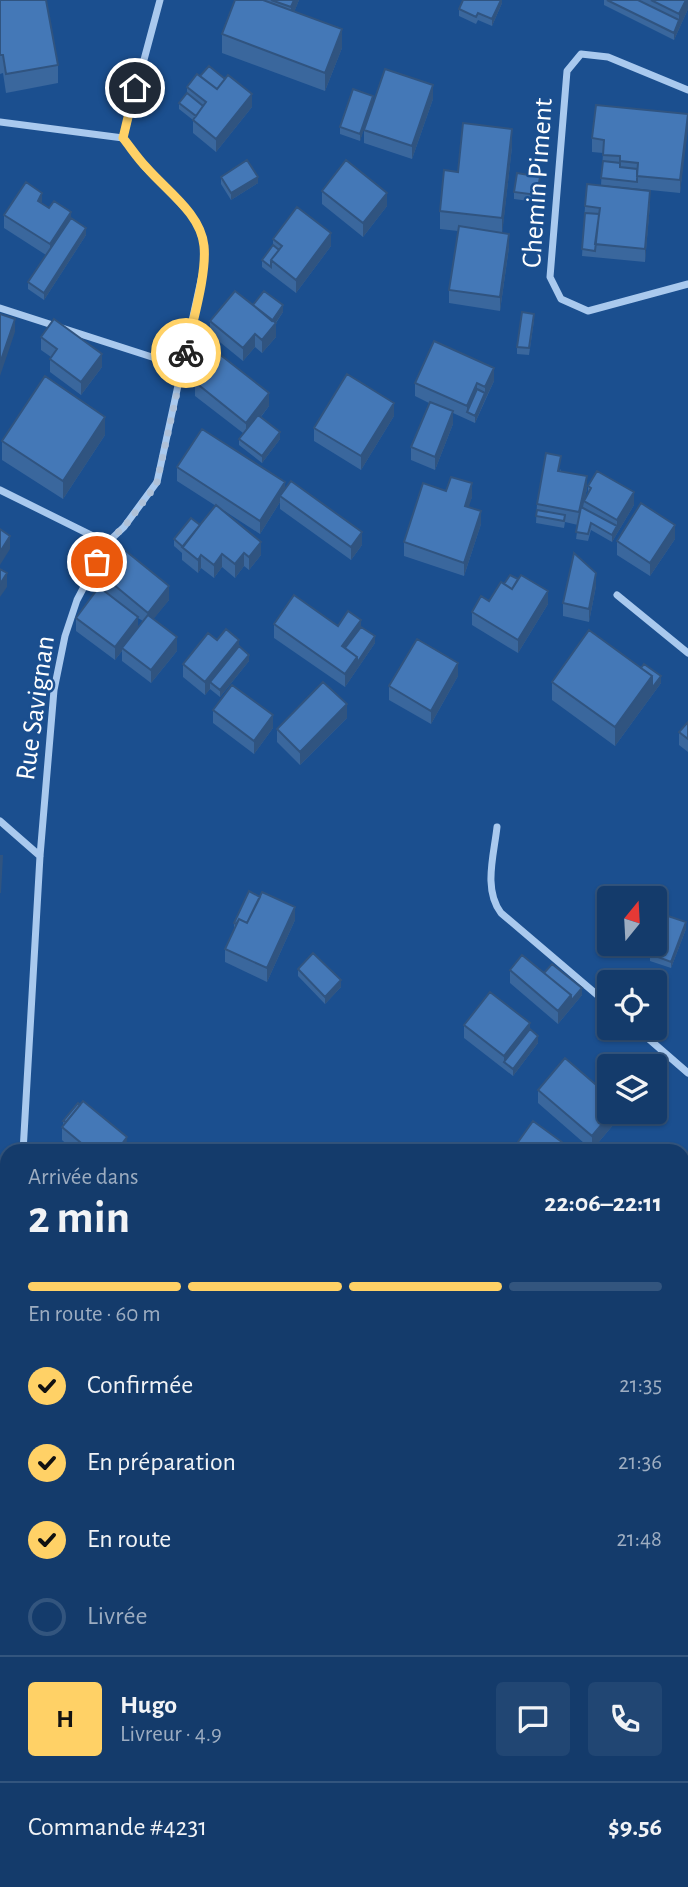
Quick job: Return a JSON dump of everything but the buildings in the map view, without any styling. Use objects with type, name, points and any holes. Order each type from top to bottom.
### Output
[{"type":"street","points":[[0,122],[123,138],[160,0]]},
{"type":"street","name":"Chemin Piment","points":[[688,90],[608,57],[581,54],[567,71],[550,276],[561,299],[588,311],[688,284]]},
{"type":"street","name":"Rue Savignan","points":[[23,1144],[40,856],[54,690],[65,636],[77,600],[107,542],[124,527],[157,482],[204,266],[204,245],[199,228],[190,213],[145,167],[123,138]]},
{"type":"street","points":[[0,308],[183,367]]},
{"type":"street","points":[[0,490],[107,542]]},
{"type":"street","points":[[617,595],[688,653]]},
{"type":"street","points":[[0,821],[40,856]]},
{"type":"street","points":[[497,827],[490,890],[492,902],[501,913],[597,995]]},
{"type":"street","points":[[650,1040],[688,1073]]},
{"type":"way so far","points":[[97,562],[107,542],[124,527],[157,482],[186,353]]},
{"type":"route","points":[[135,88],[123,138],[145,167],[190,213],[199,228],[204,245],[204,266],[186,353]]}]
